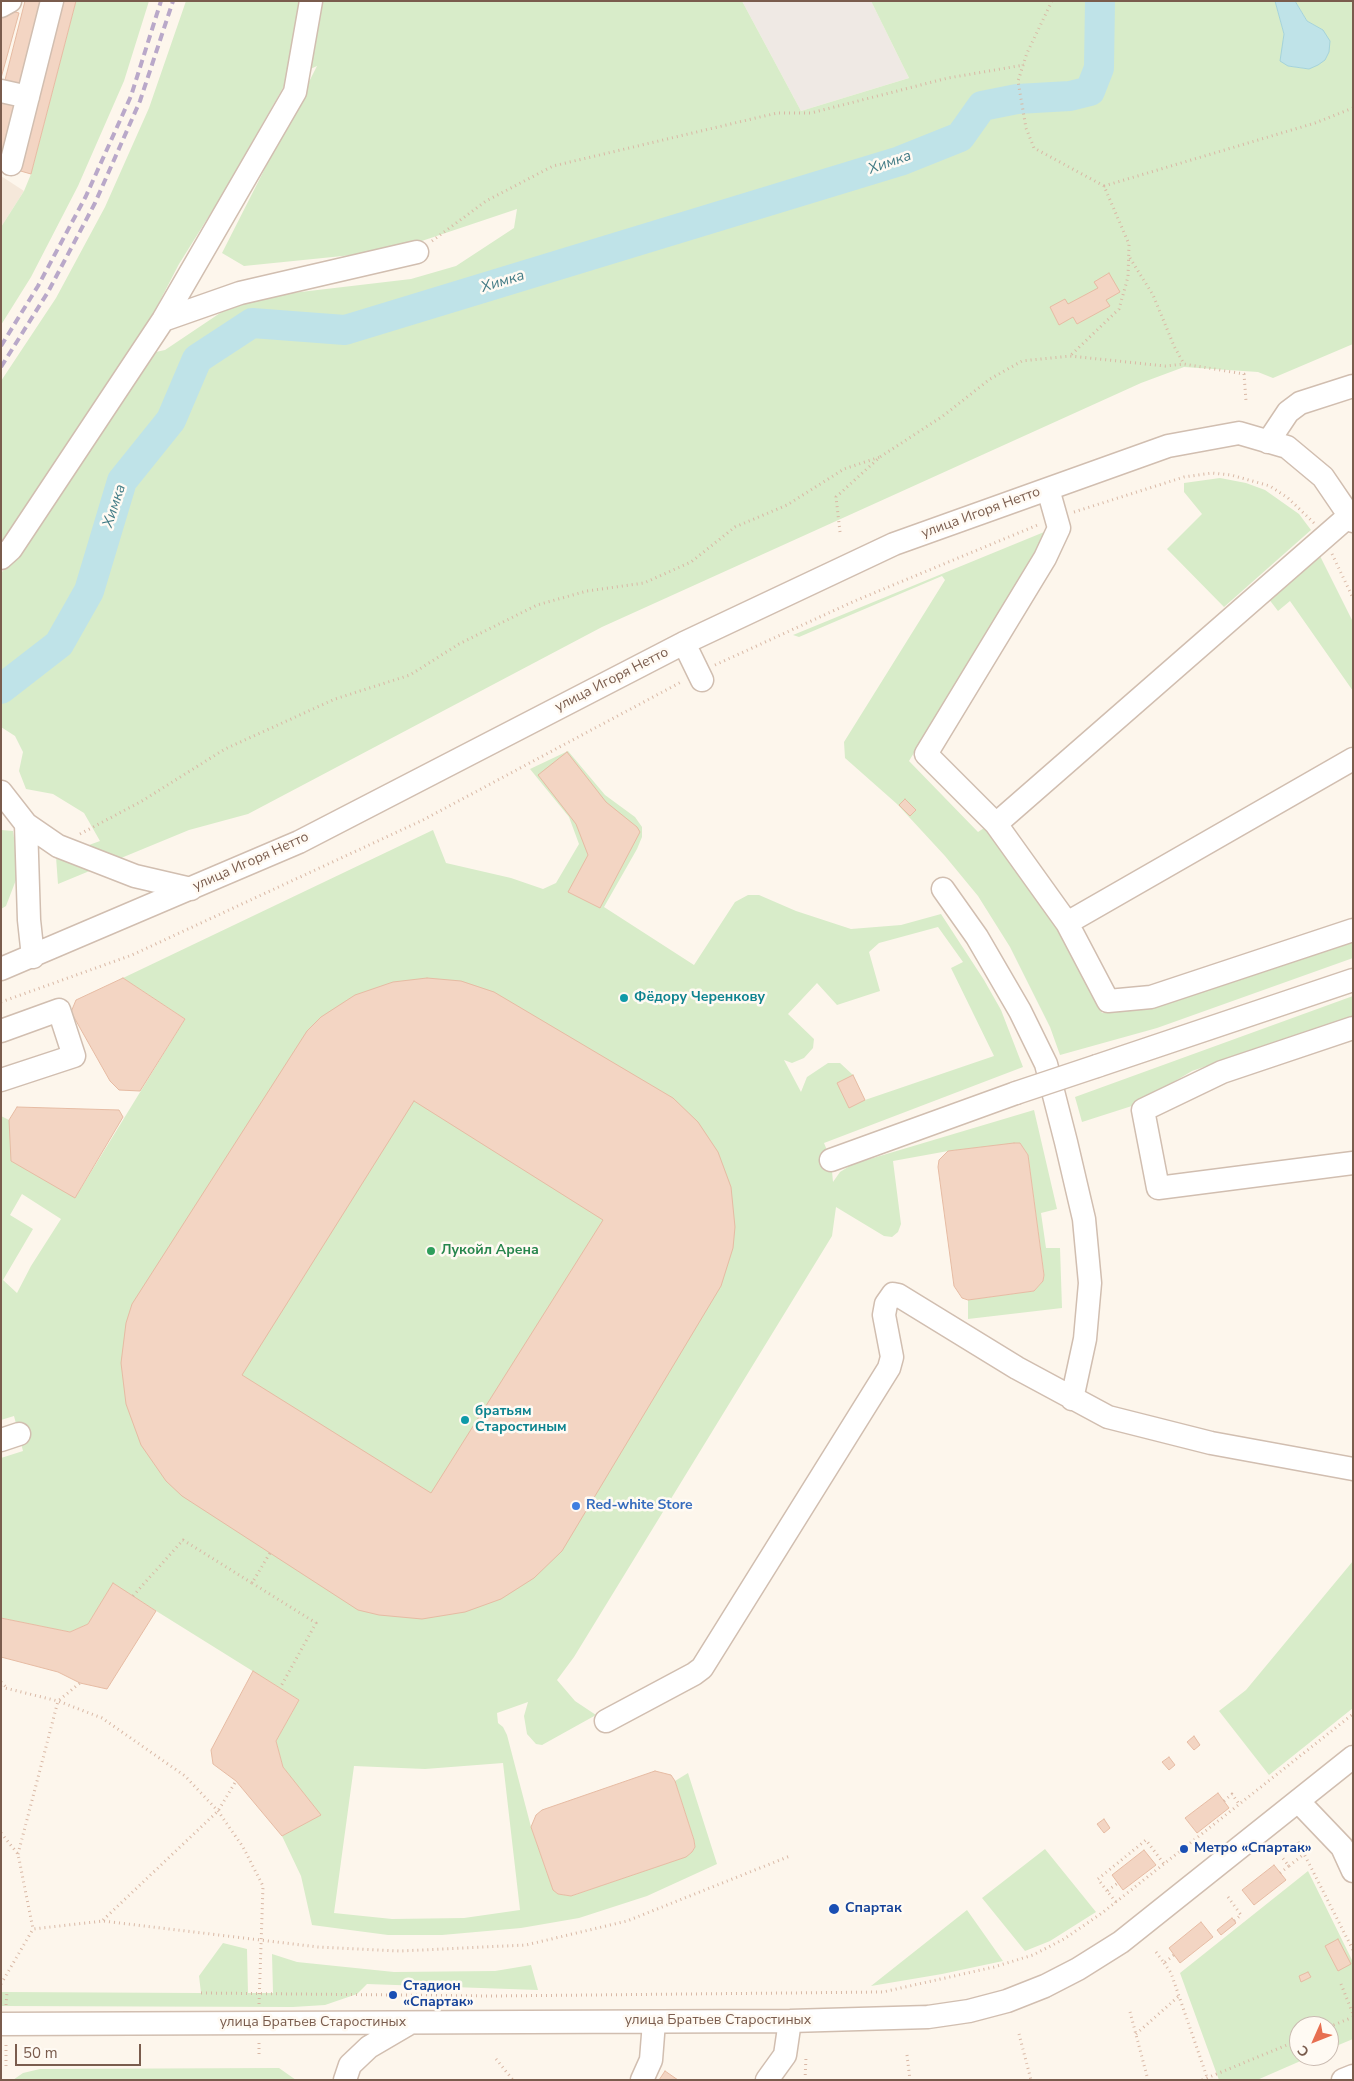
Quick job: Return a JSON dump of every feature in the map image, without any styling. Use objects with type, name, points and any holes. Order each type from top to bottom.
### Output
[{"type":"street","points":[[1,6],[10,1]]},
{"type":"street","points":[[11,164],[52,1]]},
{"type":"street","points":[[1,558],[11,549],[163,320],[295,92],[311,1]]},
{"type":"street","points":[[1,91],[28,97]]},
{"type":"street","points":[[163,320],[240,292],[417,252]]},
{"type":"street","points":[[996,824],[1351,518],[1323,477],[1287,447],[1268,442],[1288,412],[1300,403],[1353,386]]},
{"type":"street","name":"улица Игоря Нетто","points":[[1,969],[299,842],[684,643],[894,544],[1168,446],[1239,434],[1268,442]]},
{"type":"street","points":[[1048,489],[1059,528],[1045,558],[926,754],[996,824],[1067,923],[1108,1001],[1151,997],[1353,930]]},
{"type":"street","points":[[684,643],[700,676]]},
{"type":"street","points":[[1067,923],[1353,759]]},
{"type":"street","points":[[1,792],[26,824],[58,846],[135,876],[191,888]]},
{"type":"street","points":[[26,824],[29,920],[33,956]]},
{"type":"street","points":[[943,888],[991,961],[1020,1011],[1046,1064],[1066,1142],[1084,1219],[1090,1283],[1085,1339],[1072,1399]]},
{"type":"street","points":[[831,1160],[1016,1093],[1353,980]]},
{"type":"street","points":[[1,1031],[58,1010],[74,1056],[1,1080]]},
{"type":"street","points":[[1353,1028],[1222,1072],[1143,1110],[1158,1188],[1353,1163]]},
{"type":"street","points":[[606,1721],[702,1668],[889,1368],[892,1358],[884,1315],[886,1304],[893,1294],[898,1295],[1017,1368],[1108,1417],[1127,1424],[1212,1443],[1353,1469]]},
{"type":"street","name":"улица Братьев Старостиных","points":[[5,2024],[790,2022],[928,2017],[1007,2002],[1045,1986],[1078,1969],[1121,1942],[1353,1757]]},
{"type":"street","points":[[1298,1800],[1342,1847],[1353,1871]]},
{"type":"street","points":[[345,2080],[350,2065],[369,2047],[410,2022]]},
{"type":"street","points":[[642,2080],[651,2060],[654,2022]]},
{"type":"street","points":[[768,2080],[785,2055],[790,2022]]},
{"type":"street","points":[[1343,2080],[1353,2076]]},
{"type":"path","points":[[1052,1],[1018,81],[1026,128],[1034,148],[1104,186],[1129,244],[1128,277],[1119,308],[1070,356]]},
{"type":"path","points":[[417,252],[486,201],[553,166],[777,113],[811,113],[948,78],[1024,65]]},
{"type":"path","points":[[1104,186],[1315,123],[1353,108]]},
{"type":"path","points":[[1129,258],[1153,295],[1174,346],[1184,364]]},
{"type":"path","points":[[840,532],[836,497],[880,457],[943,416],[990,379],[1022,361],[1070,356],[1165,366],[1184,364],[1244,374],[1246,401]]},
{"type":"path","points":[[58,846],[142,801],[225,749],[336,699],[410,675],[459,644],[537,605],[587,591],[644,583],[683,566],[691,562],[736,526],[787,505],[844,469],[880,457]]},
{"type":"path","points":[[1065,515],[1184,477],[1212,473],[1231,475],[1270,486],[1302,510],[1318,527]]},
{"type":"path","points":[[1,1002],[132,955],[423,820],[700,676],[857,600],[1047,521]]},
{"type":"path","points":[[1327,545],[1353,598]]},
{"type":"path","points":[[133,1596],[183,1540],[316,1623],[280,1688]]},
{"type":"path","points":[[252,1583],[270,1553]]},
{"type":"path","points":[[1,1682],[8,1688]]},
{"type":"path","points":[[1,1984],[33,1930],[18,1854],[58,1701],[80,1683]]},
{"type":"path","points":[[1,1688],[8,1688],[58,1701],[102,1718],[185,1776],[218,1811],[243,1847],[263,1886],[259,2007]]},
{"type":"path","points":[[201,1993],[492,1996],[883,1992],[994,1967],[1033,1955],[1064,1939],[1116,1902],[1353,1714]]},
{"type":"path","points":[[103,1920],[218,1811],[236,1781]]},
{"type":"path","points":[[1224,1801],[1232,1794],[1240,1804]]},
{"type":"path","points":[[1,1833],[18,1854]]},
{"type":"path","points":[[1116,1902],[1098,1879],[1146,1840],[1164,1864]]},
{"type":"path","points":[[1298,1842],[1353,1950]]},
{"type":"path","points":[[1131,1852],[1135,1857]]},
{"type":"path","points":[[1280,1873],[1304,1854]]},
{"type":"path","points":[[33,1930],[103,1920],[318,1947],[400,1951],[526,1946],[627,1921],[790,1856]]},
{"type":"path","points":[[1281,1856],[1289,1866]]},
{"type":"path","points":[[1107,1891],[1118,1883]]},
{"type":"path","points":[[1228,1897],[1241,1915],[1234,1921]]},
{"type":"path","points":[[1156,1952],[1171,1973],[1208,2079]]},
{"type":"path","points":[[1164,1963],[1174,1955]]},
{"type":"path","points":[[1339,2022],[1353,2015],[1341,1984]]},
{"type":"path","points":[[6,2066],[5,2024],[7,1992]]},
{"type":"path","points":[[1136,2034],[1179,1996]]},
{"type":"path","points":[[1130,2012],[1148,2080]]},
{"type":"path","points":[[1019,2034],[1031,2080]]},
{"type":"path","points":[[259,2043],[259,2058]]},
{"type":"path","points":[[1202,2080],[1289,2044]]},
{"type":"path","points":[[907,2055],[910,2080]]},
{"type":"path","points":[[805,2080],[806,2058]]},
{"type":"path","points":[[496,2059],[513,2080]]},
{"type":"shaded area","points":[[742,1],[871,1],[909,78],[801,111]]},
{"type":"shaded area","points":[[1,176],[24,191],[1,227]]},
{"type":"green space","points":[[76,1],[149,1],[124,81],[78,186],[31,277],[1,325],[1,227],[24,191],[31,174]]},
{"type":"green space","points":[[186,1],[742,1],[801,111],[909,78],[871,1],[1275,1],[1284,34],[1283,45],[1288,66],[1309,69],[1322,30],[1307,21],[1295,1],[1353,1],[1353,344],[1273,378],[1258,372],[1184,367],[1141,383],[602,627],[248,814],[189,830],[58,884],[56,857],[100,841],[84,813],[53,794],[26,789],[19,771],[23,752],[15,736],[1,727],[1,573],[21,551],[151,353],[165,350],[241,299],[411,279],[456,266],[514,228],[517,209],[392,251],[244,266],[222,253],[317,66],[288,79],[219,200],[179,264],[151,318],[1,552],[1,381],[56,298],[105,207],[149,108]]},
{"type":"green space","points":[[1220,478],[1246,483],[1265,490],[1299,514],[1311,530],[1224,607],[1167,549],[1202,514],[1184,492],[1184,483]]},
{"type":"green space","points":[[1049,530],[909,761],[978,832],[987,826],[1057,926],[1102,1013],[1163,1004],[1353,940],[1353,958],[1157,1028],[1060,1055],[1050,1027],[1010,947],[978,896],[945,856],[897,804],[845,758],[844,742],[945,580],[942,576],[799,637],[793,635]]},
{"type":"green space","points":[[1319,554],[1353,622],[1353,691],[1290,601],[1278,611],[1268,598]]},
{"type":"green space","name":"Лукойл Арена","points":[[568,751],[605,795],[635,817],[642,827],[642,837],[604,907],[694,965],[735,902],[748,895],[759,895],[796,911],[851,929],[901,925],[941,914],[1001,1010],[1023,1067],[824,1143],[831,1160],[833,1182],[840,1172],[853,1164],[1034,1110],[1057,1209],[1041,1213],[1046,1248],[1060,1248],[1062,1308],[968,1319],[968,1300],[1034,1291],[1043,1281],[1044,1274],[1028,1155],[1020,1143],[948,1151],[893,1161],[901,1224],[898,1232],[892,1237],[884,1236],[836,1207],[832,1236],[574,1657],[557,1680],[575,1701],[596,1715],[542,1745],[536,1744],[527,1734],[524,1716],[528,1702],[497,1713],[498,1723],[503,1727],[507,1735],[531,1827],[553,1889],[558,1894],[571,1896],[685,1857],[692,1852],[695,1847],[694,1840],[675,1781],[688,1773],[717,1864],[647,1896],[579,1918],[521,1928],[442,1935],[388,1935],[312,1925],[301,1876],[282,1836],[320,1815],[283,1767],[276,1741],[299,1700],[113,1584],[88,1624],[70,1632],[1,1618],[1,1458],[23,1451],[14,1416],[1,1420],[1,1116],[9,1120],[75,1198],[185,1019],[123,978],[433,830],[446,863],[511,878],[543,889],[556,883],[579,844],[569,817],[530,769]],"holes":[[[938,927],[963,962],[951,968],[994,1056],[865,1100],[853,1075],[840,1063],[828,1063],[807,1077],[801,1092],[784,1060],[792,1063],[804,1058],[813,1048],[814,1039],[788,1014],[817,983],[837,1005],[880,991],[869,952],[879,943]],[[22,1194],[61,1219],[31,1266],[17,1293],[3,1280],[33,1229],[10,1215]],[[503,1763],[520,1910],[464,1918],[392,1919],[334,1913],[354,1766],[425,1769]]]},
{"type":"green space","points":[[1,830],[13,831],[19,872],[6,906],[1,909]]},
{"type":"green space","points":[[1353,996],[1353,1016],[1192,1071],[1135,1105],[1082,1122],[1075,1097]]},
{"type":"green space","points":[[1353,1561],[1353,1708],[1269,1775],[1219,1711],[1246,1690]]},
{"type":"green space","points":[[1045,1849],[1096,1912],[1050,1941],[1025,1951],[982,1898]]},
{"type":"green space","points":[[1308,1871],[1353,1962],[1353,2039],[1339,2045],[1339,2016],[1289,2016],[1289,2066],[1257,2080],[1219,2080],[1180,1973]]},
{"type":"green space","points":[[967,1910],[1003,1961],[871,1986]]},
{"type":"green space","points":[[223,1943],[247,1949],[248,1993],[273,1993],[272,1954],[297,1962],[394,1972],[495,1971],[531,1965],[538,1990],[367,1984],[357,1994],[325,2005],[293,2007],[1,2006],[1,1992],[201,1993],[199,1976]]},
{"type":"green space","points":[[279,2068],[296,2080],[13,2080],[23,2073],[40,2069]]},
{"type":"water","points":[[1275,1],[1295,1],[1307,21],[1323,30],[1330,41],[1329,52],[1325,60],[1309,69],[1288,66],[1280,61],[1284,34]]},
{"type":"building","points":[[25,1],[42,1],[19,92],[3,88]]},
{"type":"building","points":[[61,1],[76,1],[31,174],[17,170]]},
{"type":"building","points":[[4,9],[19,13],[1,78],[1,19]]},
{"type":"building","points":[[1,96],[17,99],[1,163]]},
{"type":"building","points":[[1109,273],[1120,292],[1106,300],[1110,306],[1077,324],[1073,317],[1059,325],[1050,307],[1065,299],[1068,304],[1098,288],[1094,282]]},
{"type":"building","points":[[567,752],[606,802],[637,827],[640,832],[600,908],[568,892],[588,855],[576,824],[538,775]]},
{"type":"building","points":[[905,799],[916,810],[910,816],[899,805]]},
{"type":"building","points":[[123,978],[185,1019],[140,1091],[119,1090],[110,1081],[71,1012],[76,1000]]},
{"type":"building","points":[[427,978],[461,981],[494,992],[673,1098],[698,1122],[718,1152],[731,1187],[735,1227],[733,1248],[721,1286],[562,1551],[534,1578],[501,1599],[465,1612],[422,1619],[379,1615],[358,1610],[182,1496],[166,1481],[141,1445],[126,1404],[121,1363],[126,1323],[132,1304],[307,1031],[321,1017],[355,995],[393,982]],"holes":[[[414,1101],[603,1220],[431,1493],[242,1375]]]},
{"type":"building","points":[[853,1075],[865,1100],[849,1108],[837,1083]]},
{"type":"building","points":[[17,1107],[119,1110],[123,1117],[75,1198],[11,1161],[9,1120]]},
{"type":"building","points":[[1020,1143],[1028,1155],[1044,1275],[1043,1281],[1034,1291],[968,1300],[962,1298],[954,1286],[938,1167],[939,1160],[948,1151]]},
{"type":"building","points":[[113,1583],[156,1611],[107,1689],[80,1683],[58,1672],[1,1657],[1,1618],[70,1632],[88,1624]]},
{"type":"building","points":[[253,1671],[299,1700],[276,1741],[283,1767],[321,1815],[282,1836],[236,1781],[213,1764],[211,1750]]},
{"type":"building","points":[[1194,1736],[1200,1745],[1194,1750],[1187,1742]]},
{"type":"building","points":[[1169,1757],[1175,1765],[1169,1770],[1162,1762]]},
{"type":"building","points":[[655,1771],[671,1775],[675,1781],[694,1840],[695,1847],[692,1852],[686,1857],[571,1896],[558,1894],[553,1890],[531,1827],[536,1815],[542,1810]]},
{"type":"building","points":[[1218,1793],[1229,1808],[1197,1833],[1185,1818]]},
{"type":"building","points":[[1104,1819],[1110,1828],[1104,1833],[1097,1824]]},
{"type":"building","points":[[1144,1850],[1156,1865],[1123,1890],[1112,1875]]},
{"type":"building","points":[[1274,1865],[1286,1880],[1254,1905],[1242,1890]]},
{"type":"building","points":[[1232,1918],[1236,1923],[1221,1935],[1217,1930]]},
{"type":"building","points":[[1201,1922],[1213,1937],[1180,1963],[1169,1948]]},
{"type":"building","points":[[1338,1939],[1351,1964],[1338,1971],[1325,1946]]},
{"type":"building","points":[[1308,1972],[1311,1977],[1301,1982],[1299,1976]]},
{"type":"building","points":[[665,2071],[678,2080],[659,2080]]},
{"type":"waterway","name":"Химка","points":[[1,689],[59,644],[89,591],[122,481],[171,420],[197,359],[252,323],[345,330],[900,161],[960,137],[982,106],[1017,99],[1070,96],[1090,91],[1099,68],[1100,1]]},
{"type":"railway","points":[[1,346],[38,286],[86,196],[131,96],[161,1]]},
{"type":"railway","points":[[1,367],[48,292],[95,203],[140,101],[173,1]]},
{"type":"place","name":"Фёдору Черенкову","points":[[624,998]]},
{"type":"place","name":"Лукойл Арена","points":[[431,1251]]},
{"type":"place","name":"братьям Старостиным","points":[[465,1420]]},
{"type":"place","name":"Red-white Store","points":[[576,1506]]},
{"type":"place","name":"Метро «Спартак»","points":[[1184,1849]]},
{"type":"place","name":"Спартак","points":[[834,1909]]},
{"type":"place","name":"Стадион «Спартак»","points":[[393,1995]]}]
